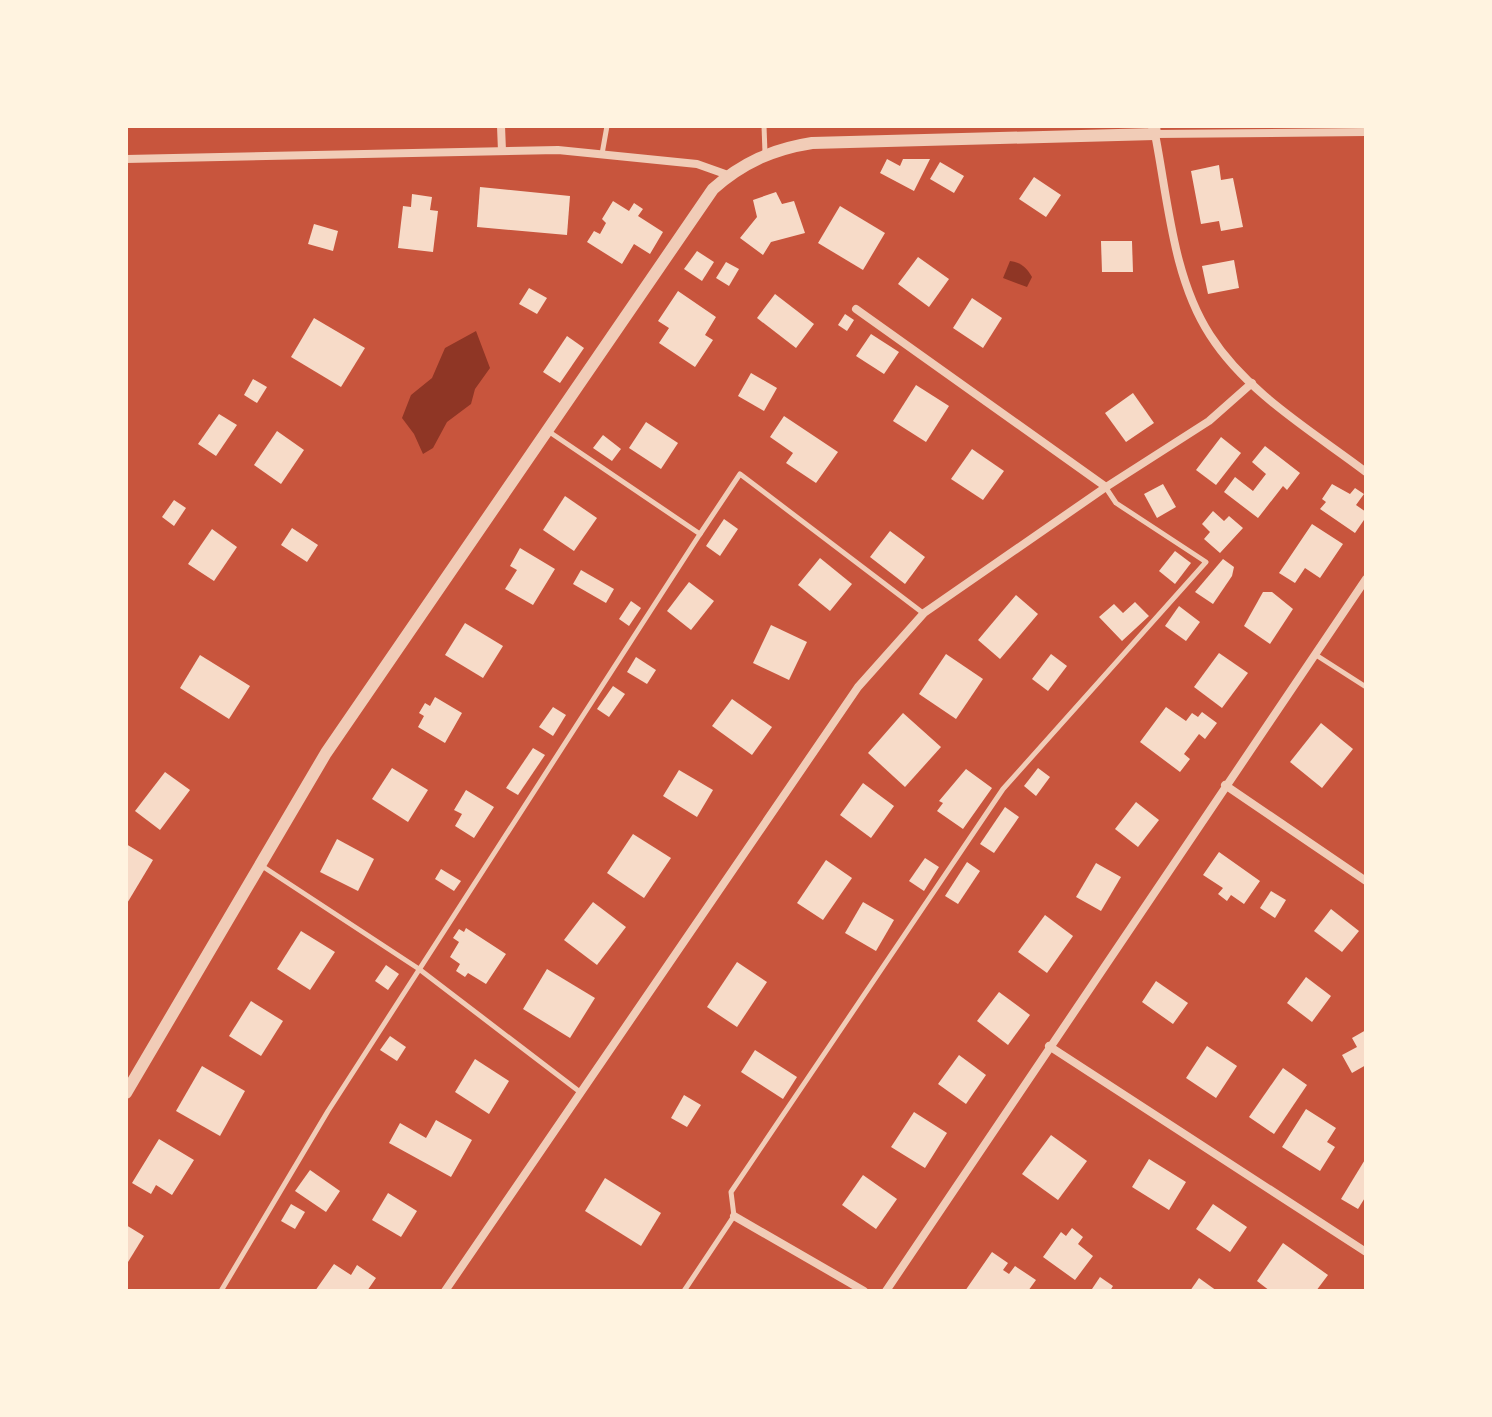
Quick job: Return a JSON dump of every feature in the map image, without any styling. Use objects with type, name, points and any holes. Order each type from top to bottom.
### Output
[{"type":"street","points":[[501,126],[502,151]]},
{"type":"street","points":[[1154,130],[1182,266],[1196,308],[1210,335],[1273,403],[1366,472]]},
{"type":"street","points":[[126,1093],[326,753],[695,211],[728,175],[786,147],[837,142],[1154,130],[1366,132]]},
{"type":"street","points":[[126,159],[558,150],[697,164],[728,175]]},
{"type":"street","points":[[856,309],[1106,487]]},
{"type":"street","points":[[445,1291],[858,687],[924,613],[1106,487],[1209,421],[1252,383]]},
{"type":"street","points":[[886,1291],[1366,579]]},
{"type":"street","points":[[1225,785],[1366,881]]},
{"type":"street","points":[[1049,1046],[1366,1252]]},
{"type":"street","points":[[734,1216],[864,1291]]},
{"type":"lane","points":[[602,154],[607,126]]},
{"type":"lane","points":[[764,126],[765,155]]},
{"type":"lane","points":[[547,430],[700,534]]},
{"type":"lane","points":[[221,1291],[328,1111],[740,474],[924,613]]},
{"type":"lane","points":[[684,1291],[734,1216],[731,1192],[1003,789],[1206,562],[1116,503],[1106,487]]},
{"type":"lane","points":[[1316,655],[1366,687]]},
{"type":"lane","points":[[261,865],[419,969],[581,1092]]},
{"type":"shaded area","points":[[1010,261],[1020,264],[1032,277],[1027,287],[1003,278]]},
{"type":"shaded area","points":[[476,331],[490,368],[475,389],[471,404],[447,422],[433,448],[423,454],[402,418],[411,395],[432,378],[445,348]]},
{"type":"building","points":[[887,159],[900,166],[903,159],[930,159],[914,191],[880,173]]},
{"type":"building","points":[[940,162],[964,176],[954,193],[930,179]]},
{"type":"building","points":[[1219,165],[1221,180],[1233,178],[1243,227],[1221,231],[1219,221],[1201,224],[1191,171]]},
{"type":"building","points":[[1034,177],[1061,195],[1046,217],[1019,199]]},
{"type":"building","points":[[480,187],[570,196],[567,235],[477,227]]},
{"type":"building","points":[[776,192],[782,204],[794,201],[805,233],[771,242],[763,255],[740,238],[757,217],[753,200]]},
{"type":"building","points":[[412,194],[432,197],[430,210],[438,211],[433,252],[398,248],[403,206],[411,207]]},
{"type":"building","points":[[613,201],[629,211],[634,203],[643,209],[638,216],[663,232],[650,254],[634,244],[622,264],[587,242],[594,231],[600,234],[606,223],[602,219]]},
{"type":"building","points":[[840,206],[885,233],[863,270],[818,243]]},
{"type":"building","points":[[314,224],[338,231],[333,251],[308,244]]},
{"type":"building","points":[[1101,241],[1132,241],[1133,272],[1102,272]]},
{"type":"building","points":[[697,251],[714,262],[702,281],[684,269]]},
{"type":"building","points":[[918,257],[949,279],[929,307],[898,284]]},
{"type":"building","points":[[1234,260],[1239,288],[1208,294],[1202,266]]},
{"type":"building","points":[[726,262],[739,269],[729,286],[716,278]]},
{"type":"building","points":[[529,288],[547,298],[537,314],[519,304]]},
{"type":"building","points":[[678,291],[716,317],[705,335],[713,340],[695,367],[659,343],[669,328],[658,321]]},
{"type":"building","points":[[775,294],[814,324],[796,348],[757,318]]},
{"type":"building","points":[[972,298],[1002,318],[983,348],[953,328]]},
{"type":"building","points":[[845,314],[854,320],[847,331],[838,325]]},
{"type":"building","points":[[314,318],[365,348],[341,387],[291,357]]},
{"type":"building","points":[[871,334],[899,352],[884,374],[856,356]]},
{"type":"building","points":[[567,336],[584,348],[560,383],[543,372]]},
{"type":"building","points":[[751,373],[777,388],[764,411],[738,396]]},
{"type":"building","points":[[253,379],[267,387],[257,403],[244,395]]},
{"type":"building","points":[[916,385],[949,406],[926,442],[893,421]]},
{"type":"building","points":[[1133,393],[1154,423],[1126,442],[1105,413]]},
{"type":"building","points":[[219,414],[237,425],[216,456],[198,444]]},
{"type":"building","points":[[784,416],[838,452],[816,483],[786,463],[793,453],[770,437]]},
{"type":"building","points":[[646,422],[678,443],[661,469],[629,448]]},
{"type":"building","points":[[277,431],[304,450],[281,484],[254,465]]},
{"type":"building","points":[[603,435],[621,449],[612,461],[593,448]]},
{"type":"building","points":[[1221,437],[1241,453],[1216,485],[1196,470]]},
{"type":"building","points":[[1265,446],[1300,473],[1287,490],[1283,486],[1258,518],[1224,492],[1235,477],[1253,491],[1266,474],[1252,462]]},
{"type":"building","points":[[972,449],[1004,471],[983,500],[951,479]]},
{"type":"building","points":[[1163,484],[1176,507],[1157,518],[1144,494]]},
{"type":"building","points":[[1332,484],[1350,494],[1355,488],[1364,494],[1356,505],[1366,512],[1366,517],[1355,533],[1320,509],[1326,502],[1322,499]]},
{"type":"building","points":[[565,496],[597,518],[574,551],[543,530]]},
{"type":"building","points":[[174,500],[186,508],[174,526],[162,517]]},
{"type":"building","points":[[1213,511],[1224,521],[1229,516],[1243,528],[1220,553],[1204,539],[1210,532],[1202,524]]},
{"type":"building","points":[[724,519],[738,529],[720,556],[706,546]]},
{"type":"building","points":[[1312,524],[1343,544],[1320,578],[1305,568],[1295,583],[1279,573]]},
{"type":"building","points":[[292,528],[318,545],[307,562],[281,545]]},
{"type":"building","points":[[212,529],[237,547],[214,581],[188,564]]},
{"type":"building","points":[[890,531],[925,557],[905,584],[870,557]]},
{"type":"building","points":[[520,548],[555,569],[533,605],[505,589],[517,570],[510,566]]},
{"type":"building","points":[[1175,551],[1191,563],[1175,584],[1159,571]]},
{"type":"building","points":[[820,558],[852,584],[830,611],[798,585]]},
{"type":"building","points":[[1223,559],[1234,567],[1232,576],[1213,604],[1195,592]]},
{"type":"building","points":[[581,570],[614,589],[606,603],[573,584]]},
{"type":"building","points":[[689,582],[714,601],[691,630],[667,611]]},
{"type":"building","points":[[1263,592],[1272,592],[1293,609],[1270,644],[1244,626]]},
{"type":"building","points":[[1016,595],[1038,614],[1000,659],[978,640]]},
{"type":"building","points":[[631,601],[641,608],[629,626],[619,619]]},
{"type":"building","points":[[1135,602],[1149,616],[1122,641],[1099,617],[1114,604],[1123,613]]},
{"type":"building","points":[[1179,606],[1200,622],[1186,641],[1165,626]]},
{"type":"building","points":[[465,623],[503,646],[483,678],[445,655]]},
{"type":"building","points":[[771,625],[807,642],[789,680],[753,663]]},
{"type":"building","points":[[1219,653],[1248,673],[1222,708],[1194,687]]},
{"type":"building","points":[[946,654],[983,679],[956,719],[919,694]]},
{"type":"building","points":[[1051,654],[1067,666],[1048,691],[1032,679]]},
{"type":"building","points":[[200,655],[250,686],[229,719],[180,688]]},
{"type":"building","points":[[636,657],[656,670],[647,684],[627,672]]},
{"type":"building","points":[[613,686],[625,694],[609,717],[597,709]]},
{"type":"building","points":[[435,697],[462,713],[445,743],[418,727],[424,716],[419,713],[425,703],[430,706]]},
{"type":"building","points":[[732,699],[772,727],[752,755],[712,726]]},
{"type":"building","points":[[553,707],[566,715],[553,736],[539,727]]},
{"type":"building","points":[[1166,707],[1186,721],[1192,713],[1198,717],[1202,712],[1217,723],[1205,739],[1199,734],[1184,754],[1190,759],[1180,772],[1140,742]]},
{"type":"building","points":[[903,713],[941,747],[905,787],[868,753]]},
{"type":"building","points":[[1321,723],[1353,749],[1322,788],[1290,762]]},
{"type":"building","points":[[533,748],[545,755],[518,795],[506,788]]},
{"type":"building","points":[[392,768],[428,790],[408,822],[372,799]]},
{"type":"building","points":[[1038,768],[1050,777],[1036,796],[1024,786]]},
{"type":"building","points":[[966,769],[992,788],[963,829],[937,811],[943,803],[939,801]]},
{"type":"building","points":[[679,770],[713,790],[697,817],[663,796]]},
{"type":"building","points":[[165,772],[190,790],[160,830],[135,811]]},
{"type":"building","points":[[863,783],[894,806],[871,838],[840,815]]},
{"type":"building","points":[[466,790],[494,807],[474,838],[455,826],[462,814],[454,810]]},
{"type":"building","points":[[1136,802],[1159,820],[1138,847],[1115,829]]},
{"type":"building","points":[[1005,807],[1019,817],[994,853],[980,844]]},
{"type":"building","points":[[633,834],[671,858],[644,898],[607,873]]},
{"type":"building","points":[[337,839],[374,859],[358,891],[320,872]]},
{"type":"building","points":[[126,844],[153,860],[126,905]]},
{"type":"building","points":[[1219,852],[1260,881],[1244,904],[1231,895],[1227,901],[1218,894],[1223,888],[1203,875]]},
{"type":"building","points":[[925,858],[939,867],[924,891],[909,881]]},
{"type":"building","points":[[826,860],[852,878],[823,920],[797,903]]},
{"type":"building","points":[[967,862],[980,871],[958,904],[945,896]]},
{"type":"building","points":[[1096,863],[1121,877],[1101,911],[1076,897]]},
{"type":"building","points":[[441,869],[461,881],[454,891],[435,879]]},
{"type":"building","points":[[1271,891],[1286,900],[1275,918],[1260,908]]},
{"type":"building","points":[[593,902],[626,927],[597,965],[564,940]]},
{"type":"building","points":[[863,902],[894,920],[876,951],[845,933]]},
{"type":"building","points":[[1331,909],[1359,931],[1342,952],[1314,931]]},
{"type":"building","points":[[1045,915],[1073,936],[1047,973],[1018,952]]},
{"type":"building","points":[[466,928],[506,954],[486,984],[468,973],[465,977],[456,971],[460,964],[450,957],[459,942],[453,938],[459,929],[464,932]]},
{"type":"building","points":[[301,931],[335,952],[310,990],[277,969]]},
{"type":"building","points":[[737,962],[767,982],[737,1027],[707,1007]]},
{"type":"building","points":[[386,965],[399,974],[388,990],[375,981]]},
{"type":"building","points":[[547,969],[595,998],[570,1038],[523,1009]]},
{"type":"building","points":[[1306,977],[1331,996],[1312,1022],[1287,1003]]},
{"type":"building","points":[[1156,981],[1188,1003],[1173,1024],[1142,1002]]},
{"type":"building","points":[[999,992],[1030,1015],[1008,1045],[977,1021]]},
{"type":"building","points":[[251,1001],[283,1021],[261,1056],[229,1036]]},
{"type":"building","points":[[1366,1030],[1366,1065],[1352,1073],[1342,1055],[1357,1047],[1352,1038]]},
{"type":"building","points":[[390,1036],[406,1047],[397,1061],[380,1050]]},
{"type":"building","points":[[1207,1046],[1237,1066],[1216,1098],[1186,1078]]},
{"type":"building","points":[[755,1050],[797,1077],[783,1099],[741,1072]]},
{"type":"building","points":[[959,1055],[986,1075],[966,1104],[938,1084]]},
{"type":"building","points":[[475,1059],[509,1081],[489,1114],[455,1092]]},
{"type":"building","points":[[202,1066],[245,1091],[220,1136],[176,1111]]},
{"type":"building","points":[[1283,1068],[1307,1085],[1274,1134],[1249,1117]]},
{"type":"building","points":[[684,1095],[701,1105],[687,1127],[671,1118]]},
{"type":"building","points":[[1306,1109],[1336,1128],[1327,1142],[1335,1147],[1320,1171],[1282,1147]]},
{"type":"building","points":[[914,1112],[947,1133],[925,1168],[891,1147]]},
{"type":"building","points":[[436,1120],[472,1140],[451,1177],[389,1143],[400,1123],[426,1138]]},
{"type":"building","points":[[1051,1135],[1087,1161],[1058,1200],[1022,1174]]},
{"type":"building","points":[[159,1139],[194,1160],[172,1195],[156,1185],[151,1194],[132,1183]]},
{"type":"building","points":[[1366,1158],[1366,1196],[1358,1209],[1341,1199]]},
{"type":"building","points":[[1149,1159],[1186,1182],[1169,1210],[1132,1187]]},
{"type":"building","points":[[310,1170],[340,1191],[326,1212],[295,1191]]},
{"type":"building","points":[[863,1175],[897,1199],[876,1229],[842,1205]]},
{"type":"building","points":[[605,1178],[661,1213],[641,1246],[585,1211]]},
{"type":"building","points":[[388,1193],[417,1211],[401,1237],[372,1220]]},
{"type":"building","points":[[291,1204],[305,1212],[295,1229],[281,1221]]},
{"type":"building","points":[[1213,1204],[1247,1227],[1230,1252],[1196,1229]]},
{"type":"building","points":[[126,1225],[144,1236],[128,1262],[126,1261]]},
{"type":"building","points":[[1072,1228],[1083,1237],[1078,1244],[1093,1256],[1075,1280],[1043,1257],[1061,1232],[1066,1236]]},
{"type":"building","points":[[1283,1243],[1328,1275],[1316,1291],[1270,1291],[1257,1281]]},
{"type":"building","points":[[992,1252],[1008,1263],[1003,1270],[1009,1274],[1015,1266],[1036,1280],[1028,1291],[965,1291]]},
{"type":"building","points":[[334,1264],[351,1275],[357,1265],[376,1278],[367,1291],[315,1291]]},
{"type":"building","points":[[1100,1277],[1113,1286],[1110,1291],[1092,1289]]},
{"type":"building","points":[[1199,1278],[1217,1291],[1190,1291]]}]
